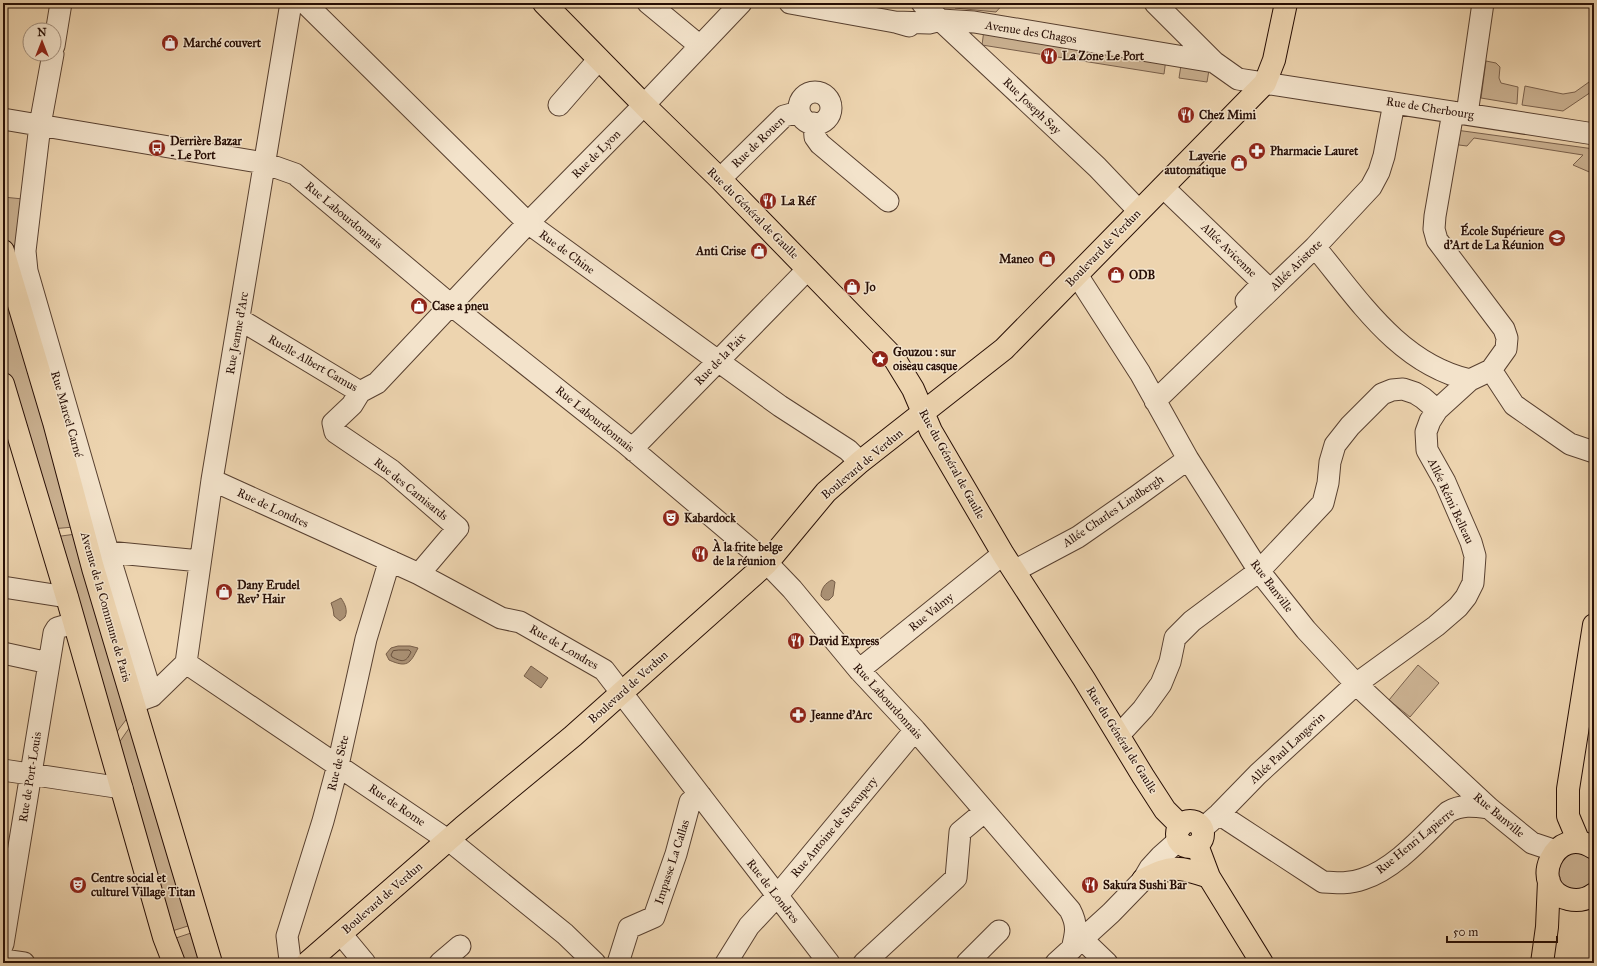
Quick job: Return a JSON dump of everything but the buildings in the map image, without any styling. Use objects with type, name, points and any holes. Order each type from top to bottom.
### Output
[{"type":"main road","name":"Rue du Général de Gaulle","points":[[544,3],[644,105],[720,179],[894,358],[913,389],[931,431],[1009,563],[1162,804],[1190,835],[1209,877],[1262,963]]},
{"type":"main road","points":[[1265,83],[1274,60],[1286,3]]},
{"type":"main road","name":"Boulevard de Verdun","points":[[307,963],[495,799],[573,736],[767,563],[826,492],[860,462],[1004,349],[1265,83]]},
{"type":"main road","name":"Avenue de la Commune de Paris","points":[[3,251],[54,422],[104,561],[143,700],[211,963]]},
{"type":"main road","points":[[3,384],[67,597],[164,937],[174,963]]},
{"type":"main road","points":[[1542,963],[1547,927],[1548,866],[1551,857],[1579,847],[1568,816],[1568,789],[1594,625]]},
{"type":"main road","points":[[1143,880],[1162,870],[1171,868],[1184,869],[1209,877]]},
{"type":"main road","points":[[1548,878],[1557,893],[1565,898],[1582,900],[1594,894]]},
{"type":"main road","points":[[1547,927],[1558,909],[1573,900]]},
{"type":"main road","points":[[155,963],[164,937]]},
{"type":"street","points":[[58,22],[61,3]]},
{"type":"street","name":"Rue Jeanne d'Arc","points":[[186,663],[212,480],[291,3]]},
{"type":"street","name":"Rue de Chine","points":[[306,3],[528,223],[780,406],[848,450],[860,462]]},
{"type":"street","points":[[648,3],[700,46]]},
{"type":"street","name":"Rue de Lyon","points":[[451,304],[741,3]]},
{"type":"street","name":"Avenue des Chagos","points":[[790,3],[895,22],[918,29],[940,32],[963,40]]},
{"type":"street","name":"Rue Joseph Say","points":[[922,3],[1097,167],[1139,211]]},
{"type":"street","name":"Rue de Cherbourg","points":[[1155,3],[1214,62],[1238,79],[1594,134]]},
{"type":"street","points":[[1483,8],[1435,216],[1434,229],[1437,240],[1504,329],[1507,338],[1506,349],[1491,370],[1514,405],[1570,444],[1594,452]]},
{"type":"street","name":"Avenue des Chagos","points":[[895,22],[929,23],[941,20],[974,22],[1214,62]]},
{"type":"street","points":[[559,106],[599,59]]},
{"type":"street","name":"Rue Marcel Carné","points":[[52,62],[40,126],[25,251],[27,271],[104,561]]},
{"type":"street","name":"Allée Aristote","points":[[1155,401],[1315,247],[1371,187],[1379,172],[1384,156],[1394,103]]},
{"type":"street","name":"Rue de Rouen","points":[[720,179],[784,116],[807,118],[815,137],[820,144],[888,201]]},
{"type":"street","name":"Rue Labourdonnais","points":[[3,119],[264,163],[295,174],[451,304],[634,450],[767,563],[792,589],[859,670],[915,730],[984,812],[1070,910]]},
{"type":"street","name":"Allée Avicenne","points":[[1163,187],[1263,283],[1234,314]]},
{"type":"street","points":[[1315,247],[1370,316],[1400,345],[1434,367],[1470,380]]},
{"type":"street","name":"Rue de la Paix","points":[[634,450],[635,445],[808,269]]},
{"type":"street","name":"Rue Banville","points":[[1077,275],[1140,373],[1188,459],[1259,571],[1306,630],[1356,684],[1489,808],[1532,843],[1548,878]]},
{"type":"street","name":"Ruelle Albert Camus","points":[[239,319],[360,392],[377,383],[451,304]]},
{"type":"street","name":"Allée Rémi Belleau","points":[[1356,684],[1442,621],[1458,607],[1466,597],[1473,583],[1475,556],[1471,542],[1445,482],[1427,450],[1426,432],[1430,421],[1437,410],[1470,380],[1491,370]]},
{"type":"street","points":[[1119,735],[1143,709],[1161,684],[1170,662],[1174,638],[1192,621],[1259,571],[1323,503],[1328,483],[1330,462],[1335,445],[1350,426],[1382,394],[1392,390],[1404,390],[1415,393],[1437,410]]},
{"type":"street","name":"Rue des Camisards","points":[[360,392],[352,405],[333,423],[335,432],[391,470],[458,528],[419,574]]},
{"type":"street","name":"Allée Charles Lindbergh","points":[[1009,563],[1078,537],[1188,459]]},
{"type":"street","name":"Rue de Londres","points":[[212,480],[419,574],[501,618],[520,622],[604,670],[829,963]]},
{"type":"street","points":[[104,561],[200,561]]},
{"type":"street","name":"Rue de Sète","points":[[292,963],[290,960],[287,936],[323,821],[338,765],[366,639],[388,566],[391,561]]},
{"type":"street","name":"Rue Valmy","points":[[859,670],[1009,563]]},
{"type":"street","points":[[3,587],[67,597]]},
{"type":"street","name":"Rue de Port-Louis","points":[[3,944],[48,662],[54,633],[57,628],[74,624]]},
{"type":"street","points":[[3,653],[48,662]]},
{"type":"street","points":[[143,700],[186,663]]},
{"type":"street","name":"Rue de Rome","points":[[186,663],[448,840],[565,934],[595,963]]},
{"type":"street","name":"Allée Paul Langevin","points":[[1056,963],[1143,880],[1150,868],[1190,835],[1219,814],[1258,774],[1356,684]]},
{"type":"street","name":"Rue Antoine de Stexupery","points":[[726,963],[749,926],[777,896],[915,730]]},
{"type":"street","points":[[3,770],[122,788]]},
{"type":"street","name":"Impasse La Callas","points":[[618,963],[629,928],[654,916],[676,854],[690,802],[700,796]]},
{"type":"street","name":"Rue Henri Lapierre","points":[[1219,814],[1323,882],[1338,883],[1352,882],[1374,875],[1394,862],[1454,808],[1468,805],[1489,808]]},
{"type":"street","points":[[864,963],[956,878],[960,832],[984,812]]},
{"type":"street","name":"Rue Banville","points":[[1532,843],[1579,847]]},
{"type":"street","points":[[1070,910],[1088,918],[1110,913]]},
{"type":"street","points":[[1070,910],[1075,920],[1077,944],[1107,963]]},
{"type":"street","points":[[967,963],[999,931]]},
{"type":"street","points":[[341,934],[365,963]]},
{"type":"street","points":[[440,963],[460,946]]},
{"type":"street","points":[[3,960],[24,963]]},
{"type":"shaded area","points":[[952,3],[1004,3],[996,12],[955,8]]},
{"type":"shaded area","points":[[984,30],[1166,59],[1164,74],[982,45]]},
{"type":"shaded area","points":[[1486,61],[1496,63],[1500,67],[1499,78],[1501,83],[1518,87],[1517,104],[1481,98]]},
{"type":"shaded area","points":[[1181,65],[1209,70],[1207,82],[1179,78]]},
{"type":"shaded area","points":[[1589,82],[1594,90],[1563,111],[1522,105],[1525,86],[1563,94],[1575,92]]},
{"type":"shaded area","points":[[1456,130],[1594,149],[1594,174],[1573,165],[1583,155],[1474,138],[1467,146],[1459,145],[1455,140]]},
{"type":"shaded area","points":[[3,197],[23,199],[16,244],[8,249],[3,233]]},
{"type":"shaded area","points":[[3,287],[74,527],[51,529],[3,362]]},
{"type":"shaded area","points":[[76,534],[129,716],[112,738],[54,537]]},
{"type":"shaded area","points":[[1418,665],[1439,683],[1410,717],[1389,700]]},
{"type":"shaded area","points":[[132,724],[191,925],[169,932],[116,747]]},
{"type":"shaded area","points":[[1594,848],[1594,894],[1573,900],[1548,865],[1551,857]]},
{"type":"shaded area","points":[[194,932],[201,956],[197,963],[180,963],[173,939]]},
{"type":"water","points":[[832,580],[835,582],[833,596],[829,600],[825,600],[821,596],[822,591],[824,586]]},
{"type":"water","points":[[341,598],[345,605],[346,612],[345,617],[340,621],[334,616],[331,603]]},
{"type":"water","points":[[398,646],[418,648],[410,661],[400,664],[389,660],[386,654],[391,648]]},
{"type":"water","points":[[531,666],[548,678],[541,688],[524,676]]},
{"type":"place","name":"Marché couvert","points":[[170,43]]},
{"type":"place","name":"La Zone Le Port","points":[[1049,56]]},
{"type":"place","name":"Chez Mimi","points":[[1186,115]]},
{"type":"place","name":"Derrière Bazar - Le Port","points":[[157,148]]},
{"type":"place","name":"Pharmacie Lauret","points":[[1257,151]]},
{"type":"place","name":"Laverie automatique","points":[[1239,163]]},
{"type":"place","name":"La Réf","points":[[768,201]]},
{"type":"place","name":"École Supérieure d'Art de La Réunion","points":[[1557,238]]},
{"type":"place","name":"Anti Crise","points":[[759,251]]},
{"type":"place","name":"Maneo","points":[[1047,259]]},
{"type":"place","name":"ODB","points":[[1116,275]]},
{"type":"place","name":"Jo","points":[[852,287]]},
{"type":"place","name":"Case a pneu","points":[[419,306]]},
{"type":"place","name":"Gouzou : sur oiseau casque","points":[[880,359]]},
{"type":"place","name":"Kabardock","points":[[671,518]]},
{"type":"place","name":"À la frite belge de la réunion","points":[[700,554]]},
{"type":"place","name":"Dany Erudel Rev' Hair","points":[[224,592]]},
{"type":"place","name":"David Express","points":[[796,641]]},
{"type":"place","name":"Jeanne d'Arc","points":[[798,715]]},
{"type":"place","name":"Centre social et culturel Village Titan","points":[[78,885]]},
{"type":"place","name":"Sakura Sushi Bar","points":[[1090,885]]}]
